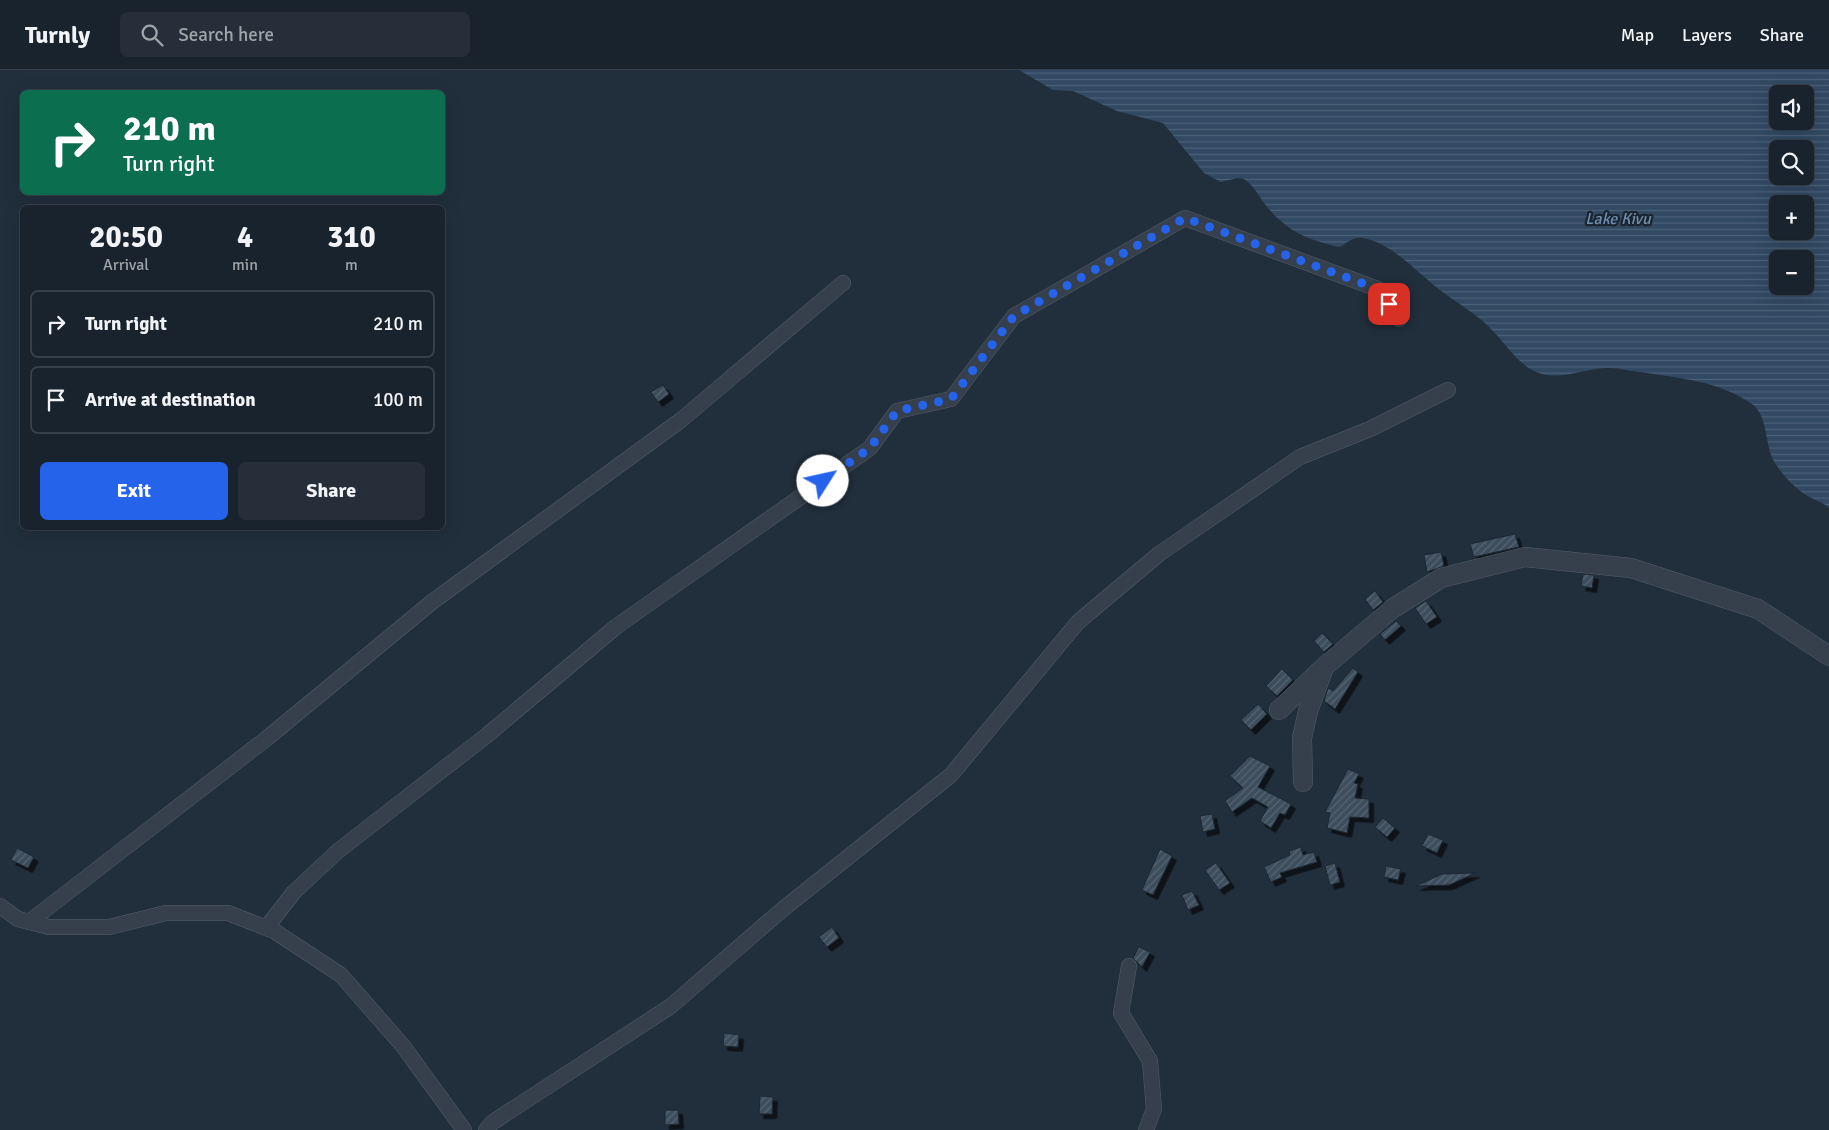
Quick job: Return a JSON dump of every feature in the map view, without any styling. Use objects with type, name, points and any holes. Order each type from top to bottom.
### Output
[{"type":"street","points":[[266,928],[294,892],[338,851],[486,736],[617,626],[870,448],[897,411],[951,399],[1014,316],[1185,218],[1378,289],[1400,319]]},
{"type":"street","points":[[29,922],[266,739],[432,602],[681,420],[843,283]]},
{"type":"street","points":[[486,1130],[493,1122],[671,1006],[783,909],[951,775],[1078,622],[1159,554],[1300,457],[1370,429],[1448,390]]},
{"type":"street","points":[[1279,710],[1324,667],[1392,609],[1441,578],[1525,557],[1631,568],[1758,609],[1829,656]]},
{"type":"street","points":[[1303,782],[1302,738],[1308,711],[1324,667]]},
{"type":"street","points":[[0,906],[18,919],[49,927],[110,927],[166,913],[228,913],[266,928],[341,975],[403,1046],[464,1130]]},
{"type":"street","points":[[1129,966],[1121,1014],[1150,1061],[1154,1109],[1146,1130]]},
{"type":"water","name":"Lake Kivu","points":[[1019,70],[1829,70],[1829,508],[1803,493],[1781,471],[1775,463],[1769,448],[1761,416],[1752,404],[1739,396],[1712,385],[1618,368],[1600,368],[1561,375],[1541,374],[1532,370],[1515,356],[1487,325],[1385,246],[1374,241],[1359,238],[1353,239],[1339,247],[1306,237],[1280,221],[1253,187],[1244,179],[1237,178],[1221,182],[1204,173],[1163,123],[1117,111],[1073,91],[1053,90]]},
{"type":"building","points":[[663,385],[669,394],[658,402],[651,392]]},
{"type":"building","points":[[1515,534],[1519,547],[1474,557],[1470,544]]},
{"type":"building","points":[[1441,552],[1444,566],[1427,572],[1424,555]]},
{"type":"building","points":[[1583,574],[1594,575],[1592,588],[1581,586]]},
{"type":"building","points":[[1375,591],[1383,602],[1373,610],[1365,599]]},
{"type":"building","points":[[1426,601],[1437,617],[1426,624],[1415,608]]},
{"type":"building","points":[[1396,621],[1401,626],[1385,640],[1380,634]]},
{"type":"building","points":[[1322,633],[1333,644],[1324,652],[1314,641]]},
{"type":"building","points":[[1353,668],[1358,672],[1335,709],[1324,701],[1328,688],[1333,691]]},
{"type":"building","points":[[1282,669],[1293,680],[1277,696],[1266,686]]},
{"type":"building","points":[[1258,704],[1267,714],[1251,730],[1241,720]]},
{"type":"building","points":[[1250,756],[1270,766],[1258,787],[1291,804],[1285,815],[1280,813],[1271,828],[1260,821],[1268,807],[1252,798],[1232,812],[1225,801],[1243,788],[1230,776]]},
{"type":"building","points":[[1348,769],[1359,774],[1354,783],[1358,784],[1355,798],[1369,799],[1369,818],[1350,817],[1347,833],[1327,828],[1330,813],[1325,812]]},
{"type":"building","points":[[1212,814],[1215,829],[1203,832],[1200,816]]},
{"type":"building","points":[[1383,818],[1395,828],[1387,837],[1375,827]]},
{"type":"building","points":[[1428,834],[1443,840],[1437,853],[1422,846]]},
{"type":"building","points":[[1301,847],[1303,855],[1314,852],[1317,862],[1280,873],[1282,877],[1271,882],[1264,867],[1290,855],[1289,851]]},
{"type":"building","points":[[17,848],[34,857],[28,868],[11,860]]},
{"type":"building","points":[[1160,849],[1172,856],[1153,895],[1142,890]]},
{"type":"building","points":[[1216,863],[1230,883],[1219,890],[1205,870]]},
{"type":"building","points":[[1335,863],[1340,882],[1330,885],[1325,866]]},
{"type":"building","points":[[1386,866],[1401,869],[1398,880],[1384,877]]},
{"type":"building","points":[[1475,873],[1449,885],[1416,886],[1442,874]]},
{"type":"building","points":[[1192,891],[1199,905],[1188,910],[1182,895]]},
{"type":"building","points":[[832,927],[839,938],[827,947],[819,937]]},
{"type":"building","points":[[1139,947],[1150,952],[1142,967],[1133,958]]},
{"type":"building","points":[[724,1033],[739,1035],[738,1047],[723,1046]]},
{"type":"building","points":[[760,1096],[773,1097],[772,1114],[759,1114]]},
{"type":"building","points":[[665,1110],[678,1110],[679,1124],[665,1125]]},
{"type":"route","points":[[823,481],[870,448],[897,411],[951,399],[1014,316],[1185,218],[1378,289],[1389,304]]}]
